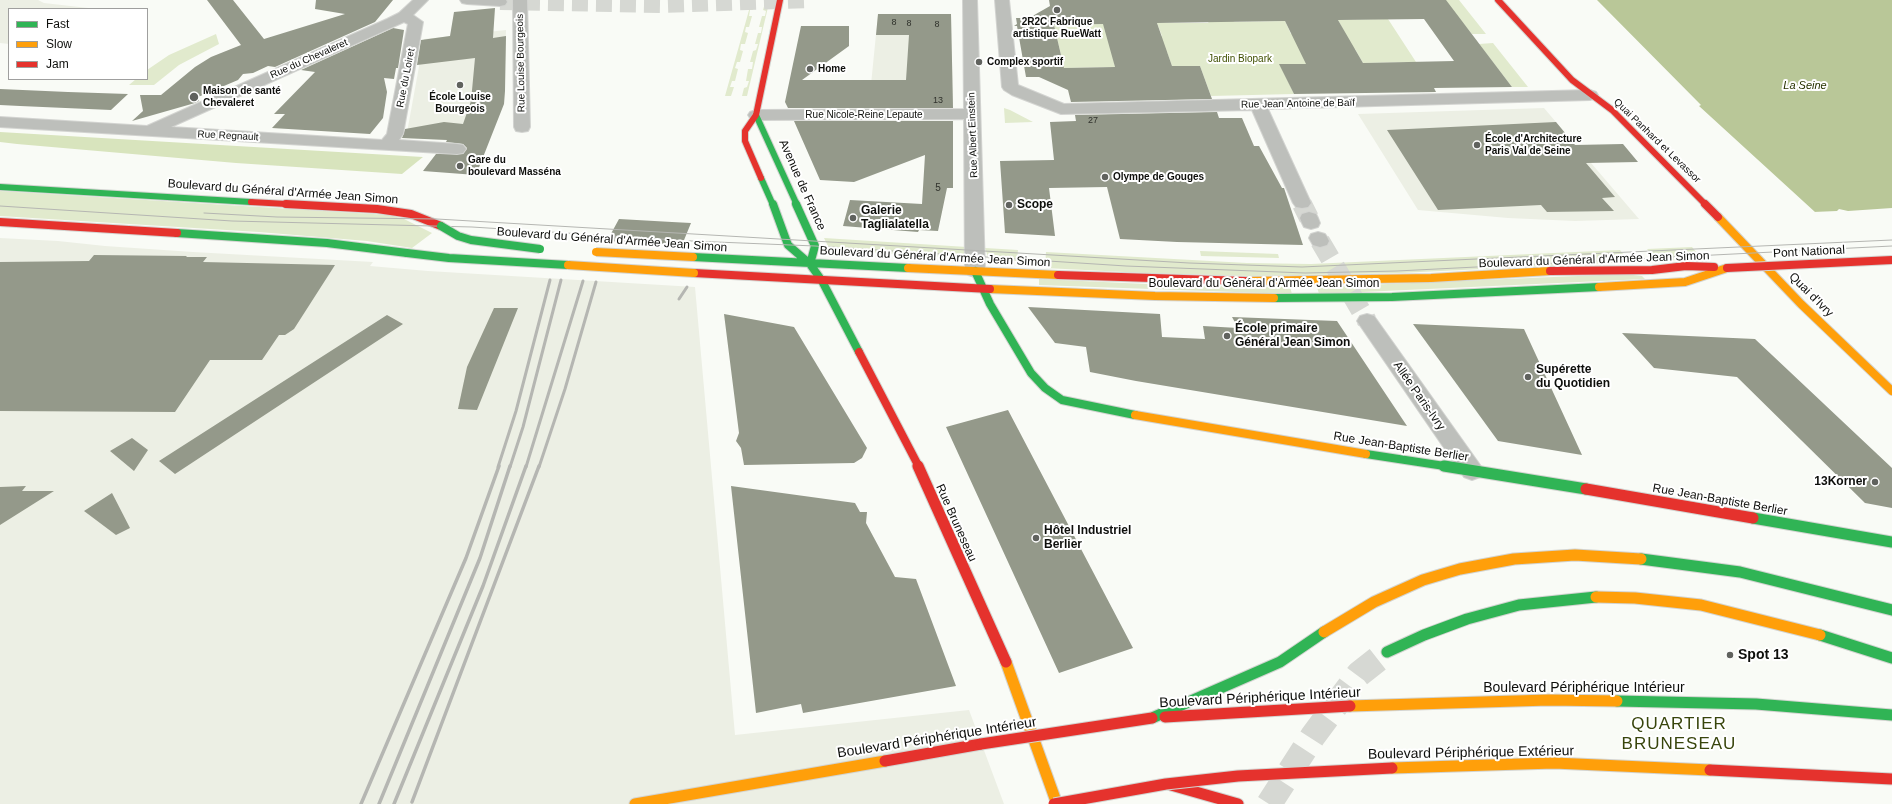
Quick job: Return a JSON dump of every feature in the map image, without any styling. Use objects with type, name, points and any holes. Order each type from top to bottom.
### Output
[{"type":"main road","points":[[780,0],[756,115],[745,131],[745,141],[778,216],[788,245],[810,264]]},
{"type":"main road","name":"Quai Panhard et Levassor","points":[[1498,0],[1572,80],[1612,110],[1715,214]]},
{"type":"main road","name":"Avenue de France","points":[[756,115],[815,246],[810,264]]},
{"type":"main road","name":"Boulevard du Général d'Armée Jean Simon","points":[[0,187],[377,209],[411,214],[441,226],[458,236],[471,240],[508,246],[547,249]]},
{"type":"main road","name":"Quai d'Ivry","points":[[1715,214],[1801,304],[1892,392]]},
{"type":"main road","name":"Boulevard du Général d'Armée Jean Simon","points":[[0,222],[319,242],[449,258],[822,281],[1155,296],[1323,299],[1400,297],[1650,285],[1695,280],[1727,268]]},
{"type":"main road","name":"Boulevard du Général d'Armée Jean Simon","points":[[585,251],[810,264],[1113,278],[1275,282],[1431,278],[1576,270],[1652,270],[1685,266],[1727,268]]},
{"type":"main road","name":"Pont National","points":[[1727,268],[1892,260]]},
{"type":"main road","name":"Rue Bruneseau","points":[[810,264],[822,281],[917,464],[1007,665],[1057,804]]},
{"type":"main road","name":"Rue Jean-Baptiste Berlier","points":[[975,271],[983,289],[1031,373],[1045,388],[1062,400],[1122,413],[1594,490],[1892,542]]},
{"type":"main road","points":[[1152,718],[1280,662],[1310,641],[1374,602],[1423,580],[1460,570],[1514,559],[1576,555],[1636,558],[1691,564],[1740,572],[1892,610]]},
{"type":"main road","points":[[1387,652],[1424,635],[1467,619],[1519,605],[1584,597],[1635,598],[1701,605],[1797,628],[1892,658]]},
{"type":"main road","name":"Boulevard Périphérique Intérieur","points":[[635,804],[973,746],[1152,718],[1411,703],[1549,700],[1756,704],[1892,715]]},
{"type":"main road","name":"Boulevard Périphérique Extérieur","points":[[1054,804],[1166,784],[1238,776],[1396,767],[1554,763],[1892,779]]},
{"type":"main road","points":[[1166,784],[1238,804]]},
{"type":"street","name":"Rue du Chevaleret","points":[[149,131],[404,16],[421,0]]},
{"type":"street","points":[[467,0],[500,2]]},
{"type":"street","name":"Rue Louise Bourgeois","points":[[520,0],[522,127]]},
{"type":"street","name":"Rue Albert Einstein","points":[[970,0],[975,271]]},
{"type":"street","name":"Rue Jean Antoine de Baïf","points":[[1002,0],[1010,87],[1018,92],[1061,109],[1074,110],[1590,95]]},
{"type":"street","name":"Rue du Loiret","points":[[387,145],[395,134],[416,22],[404,16]]},
{"type":"street","points":[[1258,104],[1312,225]]},
{"type":"street","name":"Rue Nicole-Reine Lepaute","points":[[756,115],[972,114]]},
{"type":"street","name":"Rue Regnault","points":[[0,122],[457,149]]},
{"type":"street","name":"Allée Paris-Ivry","points":[[1368,321],[1472,471]]},
{"type":"shaded area","points":[[0,0],[38,0],[44,3],[88,8],[8,8],[8,44],[0,43]]},
{"type":"shaded area","points":[[878,14],[951,14],[953,104],[869,105]]},
{"type":"shaded area","name":"École Louise Bourgeois","points":[[506,30],[504,104],[448,140],[406,138],[424,39]]},
{"type":"shaded area","name":"École d'Architecture Paris Val de Seine","points":[[1544,108],[1639,219],[1575,221],[1508,218],[1418,210],[1358,114]]},
{"type":"shaded area","points":[[0,132],[423,157],[402,174],[236,163],[17,144],[0,142]]},
{"type":"shaded area","points":[[0,238],[58,241],[193,252],[373,262],[370,266],[428,271],[695,287],[735,735],[969,710],[1004,804],[0,804]]},
{"type":"green space","name":"Jardin Biopark","points":[[1224,0],[1234,22],[1285,21],[1291,34],[1345,33],[1338,20],[1388,19],[1416,62],[1363,63],[1355,49],[1306,64],[1280,64],[1294,94],[1211,96],[1200,66],[1172,66],[1167,52],[1112,53],[1115,67],[1064,68],[1054,25],[1103,24],[1162,36],[1157,23],[1208,23]]},
{"type":"green space","points":[[1444,0],[1459,0],[1486,34],[1472,34]]},
{"type":"green space","points":[[751,3],[755,3],[753,10],[750,10],[749,16],[752,16],[749,27],[746,27],[745,32],[748,33],[745,44],[741,44],[740,50],[743,51],[740,62],[737,62],[735,68],[738,69],[735,81],[732,81],[730,87],[734,87],[731,96],[725,96]]},
{"type":"green space","points":[[765,3],[769,3],[747,96],[742,96],[744,88],[747,87],[749,81],[746,81],[748,69],[752,69],[753,62],[750,62],[753,51],[756,50],[758,44],[755,44],[758,33],[761,33],[762,27],[759,27],[762,16],[765,16],[766,11],[763,10]]},
{"type":"green space","points":[[216,34],[219,44],[179,65],[154,85],[129,85],[135,80],[148,80],[148,69],[169,55]]},
{"type":"green space","points":[[1493,43],[1528,87],[1512,87],[1479,44]]},
{"type":"green space","points":[[1004,108],[1010,110],[1033,122],[1005,123]]},
{"type":"green space","points":[[0,191],[389,215],[404,219],[432,233],[412,248],[367,241],[259,232],[0,216]]},
{"type":"green space","points":[[824,238],[967,247],[965,253],[959,258],[830,250]]},
{"type":"green space","points":[[1692,247],[1702,259],[1657,261],[1647,249]]},
{"type":"green space","points":[[985,248],[1018,250],[1017,261],[989,260]]},
{"type":"green space","points":[[1620,250],[1629,262],[1399,273],[1250,276],[1045,268],[1046,252],[1247,263],[1311,264]]},
{"type":"green space","points":[[1200,251],[1278,254],[1279,258],[1201,256]]},
{"type":"green space","points":[[1625,274],[1642,276],[1645,279],[1319,294],[1317,287]]},
{"type":"green space","points":[[1039,279],[1189,286],[1290,287],[1292,294],[1039,285]]},
{"type":"water","name":"La Seine","points":[[1597,0],[1892,0],[1892,277],[1815,212],[1699,106],[1701,105]]},
{"type":"pier","points":[[1892,208],[1892,279],[1813,212],[1837,211],[1839,209],[1848,211]]},
{"type":"building","points":[[207,0],[233,0],[264,39],[345,14],[315,9],[316,0],[393,0],[375,22],[275,67],[268,66],[253,73],[243,74],[238,80],[198,97],[199,101],[195,103],[132,121],[143,111],[140,95],[161,95],[195,67],[211,57],[241,45]]},
{"type":"building","points":[[1049,0],[1446,0],[1512,87],[1434,88],[1436,92],[1294,94],[1279,64],[1306,64],[1285,21],[1157,23],[1172,66],[1200,66],[1212,99],[1071,102],[1068,90],[1039,77],[1026,77],[1017,26],[1014,26],[1017,24],[1016,18],[1029,18],[1050,6]],"holes":[[[1424,19],[1454,61],[1363,63],[1338,20]],[[1103,24],[1115,67],[1064,68],[1054,25]]]},
{"type":"building","points":[[495,8],[493,38],[506,36],[504,104],[476,175],[423,171],[436,154],[463,154],[467,148],[463,144],[446,142],[447,140],[402,138],[405,129],[444,122],[463,124],[471,101],[475,58],[417,65],[421,40],[450,36],[454,12]]},
{"type":"building","points":[[878,14],[951,14],[953,108],[788,108],[785,102],[801,26],[849,26],[849,46],[802,80],[906,80],[909,35],[876,35]]},
{"type":"building","points":[[393,28],[404,30],[398,68],[396,68],[394,79],[384,78],[387,92],[383,118],[370,134],[272,128],[285,114],[274,114],[315,72],[301,70]]},
{"type":"building","points":[[0,89],[128,94],[111,110],[0,105]]},
{"type":"building","points":[[1217,112],[1219,118],[1242,118],[1254,146],[1259,146],[1282,188],[1284,188],[1303,245],[1120,239],[1107,187],[1049,188],[1055,236],[1005,233],[1000,161],[1054,160],[1050,122],[1076,121],[1075,115]]},
{"type":"building","points":[[794,121],[953,121],[953,188],[947,188],[938,231],[919,230],[918,232],[843,226],[850,200],[922,204],[925,155],[854,182],[820,180]]},
{"type":"building","name":"École d'Architecture Paris Val de Seine","points":[[1556,122],[1575,145],[1623,144],[1638,162],[1586,163],[1615,197],[1602,198],[1614,211],[1547,212],[1541,205],[1438,210],[1387,130]]},
{"type":"building","points":[[619,219],[691,223],[682,245],[607,241]]},
{"type":"building","points":[[94,255],[187,256],[186,257],[207,257],[203,262],[335,265],[294,329],[285,335],[279,335],[262,360],[210,360],[175,412],[0,411],[0,262],[89,261]]},
{"type":"building","points":[[1028,307],[1160,314],[1162,337],[1205,339],[1203,326],[1238,328],[1232,317],[1337,321],[1407,426],[1090,372],[1086,347],[1055,343]]},
{"type":"building","points":[[494,308],[518,308],[477,410],[458,409],[467,367]]},
{"type":"building","points":[[724,314],[794,327],[867,448],[862,458],[854,463],[744,465],[741,448],[736,441],[739,433]]},
{"type":"building","points":[[387,315],[403,324],[175,474],[159,461]]},
{"type":"building","points":[[1413,324],[1524,329],[1582,455],[1498,441]]},
{"type":"building","points":[[1622,333],[1755,339],[1892,468],[1892,508],[1865,503],[1737,377],[1654,368]]},
{"type":"building","name":"Hôtel Industriel Berlier","points":[[1008,410],[1133,648],[1059,673],[946,427]]},
{"type":"building","points":[[132,438],[148,450],[134,471],[110,451]]},
{"type":"building","points":[[26,486],[22,491],[54,491],[0,525],[0,487]]},
{"type":"building","points":[[731,486],[855,503],[860,512],[867,512],[866,523],[895,577],[916,579],[956,686],[803,713],[801,704],[756,713]]},
{"type":"building","points":[[112,493],[130,528],[116,535],[84,511]]},
{"type":"tunnel","points":[[500,2],[664,5],[808,0]]},
{"type":"tunnel","points":[[1302,204],[1309,218]]},
{"type":"tunnel","points":[[1320,241],[1367,321]]},
{"type":"tunnel","points":[[1269,804],[1313,736],[1359,674],[1387,652]]},
{"type":"tram line","points":[[0,206],[232,221],[472,227],[692,241],[815,246],[1126,266],[1305,273],[1397,271],[1892,246]]},
{"type":"tram line","points":[[204,213],[277,217],[437,219],[1189,263],[1302,267],[1892,240]]},
{"type":"railway","points":[[498,467],[516,411],[550,280]]},
{"type":"railway","points":[[510,467],[523,427],[561,280]]},
{"type":"railway","points":[[526,467],[583,281]]},
{"type":"railway","points":[[539,467],[565,389],[596,282]]},
{"type":"railway","points":[[679,299],[687,287]]},
{"type":"railway","points":[[361,804],[466,558],[499,466]]},
{"type":"railway","points":[[379,804],[480,558],[510,466]]},
{"type":"railway","points":[[394,804],[483,586],[526,466]]},
{"type":"railway","points":[[412,802],[539,466]]},
{"type":"traffic: fast","points":[[756,115],[815,246],[810,264]]},
{"type":"traffic: fast","points":[[761,178],[778,216],[788,245],[810,264],[822,281],[859,352]]},
{"type":"traffic: fast","points":[[0,187],[251,202]]},
{"type":"traffic: fast","points":[[441,226],[458,236],[471,240],[540,249]]},
{"type":"traffic: fast","points":[[177,233],[327,243],[407,253]]},
{"type":"traffic: fast","points":[[407,253],[449,258],[568,265]]},
{"type":"traffic: fast","points":[[693,257],[908,268]]},
{"type":"traffic: fast","points":[[975,271],[990,304],[1031,373],[1045,388],[1062,400],[1135,415]]},
{"type":"traffic: fast","points":[[1274,298],[1392,297],[1599,287]]},
{"type":"traffic: fast","points":[[1366,454],[1586,489]]},
{"type":"traffic: fast","points":[[1753,518],[1892,542]]},
{"type":"traffic: fast","points":[[1641,559],[1740,572],[1892,610]]},
{"type":"traffic: fast","points":[[1387,652],[1424,635],[1467,619],[1519,605],[1584,597],[1596,597]]},
{"type":"traffic: fast","points":[[1152,718],[1280,662],[1324,632]]},
{"type":"traffic: fast","points":[[1820,635],[1892,658]]},
{"type":"traffic: fast","points":[[1617,701],[1756,704],[1892,715]]},
{"type":"traffic: slow","points":[[1718,217],[1801,304],[1892,391]]},
{"type":"traffic: slow","points":[[596,252],[693,257]]},
{"type":"traffic: slow","points":[[568,265],[694,273]]},
{"type":"traffic: slow","points":[[908,268],[1058,275]]},
{"type":"traffic: slow","points":[[1599,287],[1685,282],[1727,268]]},
{"type":"traffic: slow","points":[[1246,281],[1431,278],[1550,271]]},
{"type":"traffic: slow","points":[[990,289],[1155,296],[1274,298]]},
{"type":"traffic: slow","points":[[1135,415],[1366,454]]},
{"type":"traffic: slow","points":[[1324,632],[1374,602],[1423,580],[1460,569],[1514,559],[1575,555],[1641,559]]},
{"type":"traffic: slow","points":[[1596,597],[1635,598],[1701,605],[1820,635]]},
{"type":"traffic: slow","points":[[1006,662],[1057,804]]},
{"type":"traffic: slow","points":[[1350,706],[1549,700],[1617,701]]},
{"type":"traffic: slow","points":[[635,804],[885,761]]},
{"type":"traffic: slow","points":[[1392,768],[1554,763],[1710,770]]},
{"type":"traffic: jam","points":[[761,178],[745,141],[745,131],[756,115],[780,0]]},
{"type":"traffic: jam","points":[[1498,0],[1572,80],[1612,110],[1718,217]]},
{"type":"traffic: jam","points":[[251,202],[377,209],[411,214],[441,226]]},
{"type":"traffic: jam","points":[[0,222],[177,233]]},
{"type":"traffic: jam","points":[[1727,268],[1892,260]]},
{"type":"traffic: jam","points":[[1550,271],[1652,270],[1686,266],[1714,267]]},
{"type":"traffic: jam","points":[[694,273],[990,289]]},
{"type":"traffic: jam","points":[[1058,275],[1246,281]]},
{"type":"traffic: jam","points":[[859,352],[917,464],[1006,662]]},
{"type":"traffic: jam","points":[[1586,489],[1753,518]]},
{"type":"traffic: jam","points":[[1165,717],[1350,706]]},
{"type":"traffic: jam","points":[[981,744],[1152,718]]},
{"type":"traffic: jam","points":[[885,761],[981,744]]},
{"type":"traffic: jam","points":[[1054,804],[1166,784],[1238,776],[1392,768]]},
{"type":"traffic: jam","points":[[1710,770],[1892,779]]},
{"type":"traffic: jam","points":[[1171,785],[1238,804]]},
{"type":"place","name":"2R2C Fabrique artistique RueWatt","points":[[1057,10]]},
{"type":"place","name":"Complex sportif","points":[[979,62]]},
{"type":"place","name":"Home","points":[[810,69]]},
{"type":"place","name":"École Louise Bourgeois","points":[[460,85]]},
{"type":"place","name":"Maison de santé Chevaleret","points":[[194,97]]},
{"type":"place","name":"École d'Architecture Paris Val de Seine","points":[[1477,145]]},
{"type":"place","name":"Gare du boulevard Masséna","points":[[460,166]]},
{"type":"place","name":"Olympe de Gouges","points":[[1105,177]]},
{"type":"place","name":"Scope","points":[[1009,205]]},
{"type":"place","name":"Galerie Taglialatella","points":[[853,218]]},
{"type":"place","name":"École primaire Général Jean Simon","points":[[1227,336]]},
{"type":"place","name":"Supérette du Quotidien","points":[[1528,377]]},
{"type":"place","name":"13Korner","points":[[1875,482]]},
{"type":"place","name":"Hôtel Industriel Berlier","points":[[1036,538]]},
{"type":"place","name":"Spot 13","points":[[1730,655]]},
{"type":"district","name":"QUARTIER BRUNESEAU","points":[[1679,734]]}]
